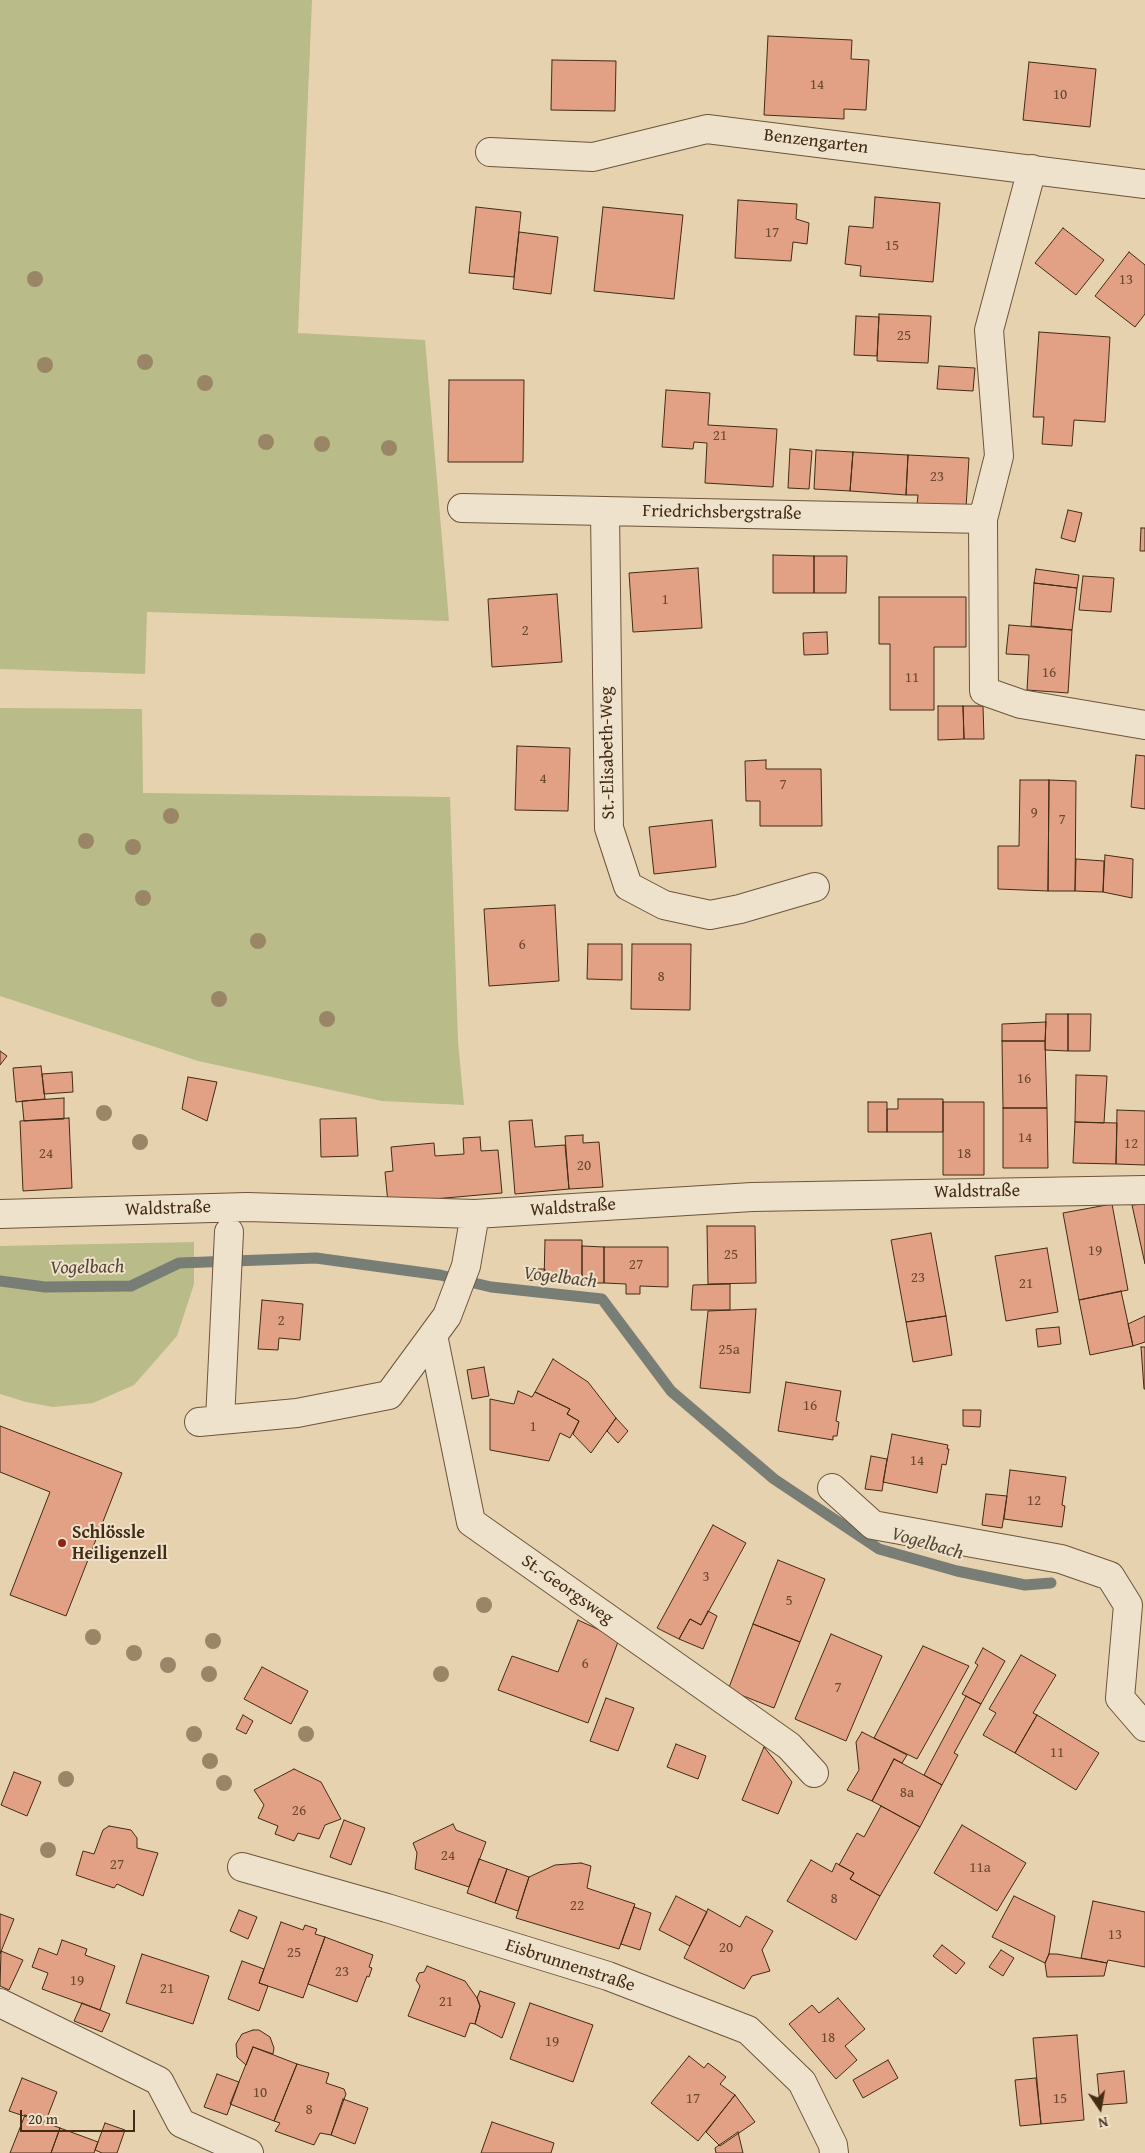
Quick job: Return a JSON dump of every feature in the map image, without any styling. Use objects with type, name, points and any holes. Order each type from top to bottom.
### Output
[{"type":"street","name":"Benzengarten","points":[[490,152],[593,157],[707,129],[1145,184]]},
{"type":"street","points":[[1032,169],[989,330],[999,456],[983,519],[984,691],[1020,704],[1145,725]]},
{"type":"street","name":"Friedrichsbergstraße","points":[[462,508],[983,519]]},
{"type":"street","name":"St.-Elisabeth-Weg","points":[[605,511],[609,828],[628,886],[664,905],[710,915],[740,910],[815,887]]},
{"type":"street","name":"Waldstraße","points":[[0,1214],[247,1207],[475,1214],[752,1197],[1145,1190]]},
{"type":"street","points":[[228,1238],[227,1275],[209,1421],[297,1413],[389,1395],[440,1326],[466,1266],[475,1214]]},
{"type":"street","name":"St.-Georgsweg","points":[[440,1326],[471,1522],[789,1746],[814,1773]]},
{"type":"street","points":[[832,1488],[873,1526],[1061,1559],[1110,1576],[1128,1604],[1120,1698],[1145,1727]]},
{"type":"street","name":"Eisbrunnenstraße","points":[[242,1868],[387,1908],[608,1976],[748,2030],[802,2082],[833,2145],[834,2153]]},
{"type":"street","points":[[0,2003],[159,2081],[181,2123],[248,2153]]},
{"type":"green space","points":[[0,0],[312,0],[298,333],[425,340],[449,621],[147,612],[145,674],[0,669]]},
{"type":"green space","points":[[0,708],[142,709],[143,793],[450,797],[458,1042],[464,1105],[382,1101],[198,1061],[0,996]]},
{"type":"green space","points":[[194,1242],[194,1284],[177,1336],[134,1385],[93,1403],[53,1407],[26,1402],[0,1394],[0,1246]]},
{"type":"building","points":[[768,36],[852,40],[851,59],[869,60],[866,110],[844,109],[844,119],[764,115]]},
{"type":"building","points":[[552,60],[616,61],[615,111],[551,110]]},
{"type":"building","points":[[1029,62],[1096,69],[1090,127],[1023,120]]},
{"type":"building","points":[[875,197],[940,203],[933,282],[860,276],[861,266],[845,264],[849,226],[873,228]]},
{"type":"building","points":[[738,200],[797,204],[796,219],[809,223],[807,244],[793,242],[791,261],[735,258]]},
{"type":"building","points":[[476,207],[521,212],[514,277],[469,273]]},
{"type":"building","points":[[603,207],[683,215],[674,299],[594,291]]},
{"type":"building","points":[[1063,228],[1104,260],[1076,295],[1035,263]]},
{"type":"building","points":[[519,232],[558,237],[551,294],[513,289]]},
{"type":"building","points":[[1129,252],[1145,265],[1145,314],[1135,327],[1095,296]]},
{"type":"building","points":[[879,314],[931,316],[928,363],[877,361]]},
{"type":"building","points":[[856,316],[879,317],[877,356],[854,355]]},
{"type":"building","points":[[1039,332],[1110,337],[1105,422],[1074,420],[1072,446],[1042,444],[1044,417],[1033,417]]},
{"type":"building","points":[[939,366],[975,368],[973,391],[937,389]]},
{"type":"building","points":[[449,380],[524,380],[523,462],[448,462]]},
{"type":"building","points":[[666,390],[710,393],[708,425],[777,429],[773,487],[705,483],[707,443],[694,442],[693,449],[662,447]]},
{"type":"building","points":[[790,449],[812,451],[809,489],[788,488]]},
{"type":"building","points":[[816,450],[853,452],[850,491],[814,489]]},
{"type":"building","points":[[853,452],[908,455],[906,495],[850,491]]},
{"type":"building","points":[[908,455],[969,458],[966,508],[917,505],[918,495],[906,495]]},
{"type":"building","points":[[1068,510],[1082,513],[1075,542],[1061,538]]},
{"type":"building","points":[[1141,528],[1145,528],[1145,551],[1140,551]]},
{"type":"building","points":[[773,555],[814,556],[814,593],[773,593]]},
{"type":"building","points":[[814,556],[847,556],[846,593],[814,593]]},
{"type":"building","points":[[698,568],[702,628],[633,632],[629,573]]},
{"type":"building","points":[[1036,569],[1079,575],[1077,588],[1034,583]]},
{"type":"building","points":[[1083,576],[1114,578],[1111,612],[1079,610]]},
{"type":"building","points":[[1034,583],[1077,588],[1072,630],[1031,626]]},
{"type":"building","points":[[557,594],[562,662],[492,667],[488,599]]},
{"type":"building","points":[[879,597],[966,597],[966,647],[934,647],[934,710],[890,710],[890,644],[879,644]]},
{"type":"building","points":[[1009,625],[1072,630],[1068,693],[1027,690],[1029,655],[1006,654]]},
{"type":"building","points":[[827,632],[828,654],[804,655],[803,633]]},
{"type":"building","points":[[938,706],[963,706],[964,739],[938,740]]},
{"type":"building","points":[[963,706],[983,706],[984,739],[964,739]]},
{"type":"building","points":[[517,746],[570,748],[568,811],[515,810]]},
{"type":"building","points":[[1136,755],[1145,756],[1145,809],[1131,807]]},
{"type":"building","points":[[766,760],[766,769],[821,769],[822,826],[760,826],[760,801],[746,801],[745,761]]},
{"type":"building","points":[[1020,780],[1049,780],[1048,891],[998,889],[998,846],[1019,846]]},
{"type":"building","points":[[1049,780],[1076,781],[1075,891],[1048,891]]},
{"type":"building","points":[[712,820],[716,867],[654,874],[649,827]]},
{"type":"building","points":[[1105,855],[1133,859],[1132,898],[1103,892]]},
{"type":"building","points":[[1076,859],[1104,861],[1103,892],[1075,891]]},
{"type":"building","points":[[555,905],[559,981],[489,986],[484,909]]},
{"type":"building","points":[[588,944],[622,944],[622,980],[587,979]]},
{"type":"building","points":[[632,944],[691,944],[690,1010],[631,1009]]},
{"type":"building","points":[[1046,1014],[1068,1014],[1068,1051],[1045,1050]]},
{"type":"building","points":[[1068,1014],[1091,1014],[1090,1051],[1068,1051]]},
{"type":"building","points":[[1046,1022],[1045,1041],[1002,1041],[1002,1024]]},
{"type":"building","points":[[1002,1041],[1045,1041],[1047,1108],[1003,1108]]},
{"type":"building","points":[[0,1051],[7,1056],[0,1065]]},
{"type":"building","points":[[41,1066],[45,1099],[16,1102],[13,1068]]},
{"type":"building","points":[[72,1072],[73,1092],[44,1094],[42,1074]]},
{"type":"building","points":[[1076,1075],[1107,1076],[1104,1123],[1075,1122]]},
{"type":"building","points":[[188,1077],[217,1082],[207,1121],[182,1109]]},
{"type":"building","points":[[64,1098],[64,1119],[24,1121],[22,1101]]},
{"type":"building","points":[[898,1099],[943,1099],[943,1132],[887,1132],[887,1109],[898,1109]]},
{"type":"building","points":[[868,1102],[887,1102],[887,1132],[868,1132]]},
{"type":"building","points":[[943,1102],[984,1102],[984,1175],[943,1175]]},
{"type":"building","points":[[1003,1108],[1047,1108],[1048,1168],[1003,1168]]},
{"type":"building","points":[[1117,1110],[1145,1111],[1145,1165],[1116,1164]]},
{"type":"building","points":[[69,1118],[72,1188],[23,1191],[20,1121]]},
{"type":"building","points":[[356,1118],[358,1156],[321,1157],[320,1119]]},
{"type":"building","points":[[532,1120],[535,1147],[565,1145],[569,1189],[515,1194],[509,1121]]},
{"type":"building","points":[[1075,1122],[1117,1123],[1116,1164],[1073,1163]]},
{"type":"building","points":[[583,1135],[583,1143],[599,1142],[603,1187],[569,1189],[565,1136]]},
{"type":"building","points":[[480,1137],[481,1151],[498,1150],[502,1193],[388,1203],[385,1172],[393,1171],[391,1147],[434,1143],[435,1156],[464,1154],[463,1138]]},
{"type":"building","points":[[1112,1204],[1128,1290],[1079,1300],[1063,1213]]},
{"type":"building","points":[[1145,1204],[1145,1264],[1132,1205]]},
{"type":"building","points":[[707,1226],[755,1226],[756,1283],[708,1284]]},
{"type":"building","points":[[931,1233],[946,1316],[906,1322],[891,1240]]},
{"type":"building","points":[[545,1240],[582,1240],[582,1281],[544,1281]]},
{"type":"building","points":[[582,1246],[604,1247],[604,1283],[582,1283]]},
{"type":"building","points":[[604,1247],[668,1247],[668,1287],[640,1286],[640,1294],[626,1294],[626,1284],[604,1283]]},
{"type":"building","points":[[1047,1248],[1058,1312],[1006,1321],[995,1256]]},
{"type":"building","points":[[526,1269],[545,1269],[544,1281],[526,1280]]},
{"type":"building","points":[[730,1284],[730,1310],[691,1310],[693,1285]]},
{"type":"building","points":[[1121,1291],[1133,1346],[1090,1355],[1079,1300]]},
{"type":"building","points":[[262,1300],[303,1304],[300,1340],[279,1338],[278,1350],[258,1349]]},
{"type":"building","points":[[756,1309],[750,1393],[700,1388],[708,1311]]},
{"type":"building","points":[[946,1316],[952,1355],[913,1362],[906,1322]]},
{"type":"building","points":[[1145,1316],[1145,1342],[1133,1346],[1128,1324]]},
{"type":"building","points":[[1059,1327],[1061,1344],[1038,1347],[1036,1329]]},
{"type":"building","points":[[1141,1347],[1145,1347],[1145,1389],[1144,1389]]},
{"type":"building","points":[[553,1359],[588,1382],[616,1418],[591,1453],[573,1434],[579,1421],[567,1414],[570,1409],[535,1392]]},
{"type":"building","points":[[484,1367],[489,1396],[472,1399],[467,1370]]},
{"type":"building","points":[[786,1382],[841,1391],[836,1421],[839,1422],[837,1436],[833,1436],[833,1440],[778,1431]]},
{"type":"building","points":[[518,1391],[532,1397],[535,1392],[570,1409],[567,1414],[579,1421],[570,1438],[560,1433],[549,1461],[490,1450],[490,1399],[514,1404]]},
{"type":"building","points":[[963,1410],[981,1410],[980,1427],[963,1426]]},
{"type":"building","points":[[616,1418],[628,1431],[618,1443],[607,1431]]},
{"type":"building","name":"Schlössle Heiligenzell","points":[[0,1426],[122,1473],[66,1616],[10,1595],[50,1492],[0,1472]]},
{"type":"building","points":[[892,1434],[948,1445],[946,1465],[942,1464],[937,1493],[883,1482]]},
{"type":"building","points":[[871,1456],[887,1459],[882,1491],[865,1489]]},
{"type":"building","points":[[1010,1470],[1066,1477],[1062,1505],[1065,1506],[1062,1527],[1004,1519]]},
{"type":"building","points":[[986,1494],[1007,1496],[1002,1528],[982,1525]]},
{"type":"building","points":[[713,1525],[746,1543],[701,1625],[690,1619],[679,1639],[657,1628]]},
{"type":"building","points":[[778,1560],[825,1579],[800,1642],[753,1624]]},
{"type":"building","points":[[708,1611],[717,1616],[703,1649],[679,1639],[690,1619],[701,1625]]},
{"type":"building","points":[[578,1620],[619,1639],[588,1723],[498,1690],[512,1656],[558,1672]]},
{"type":"building","points":[[753,1624],[800,1642],[774,1708],[728,1690]]},
{"type":"building","points":[[831,1634],[882,1656],[846,1741],[795,1719]]},
{"type":"building","points":[[923,1646],[969,1666],[917,1759],[874,1738]]},
{"type":"building","points":[[983,1648],[1005,1661],[981,1704],[962,1694],[978,1665],[975,1663]]},
{"type":"building","points":[[1021,1655],[1056,1675],[1033,1713],[1037,1715],[1015,1753],[983,1735],[996,1713],[989,1709]]},
{"type":"building","points":[[262,1667],[308,1691],[291,1724],[244,1699]]},
{"type":"building","points":[[966,1696],[981,1704],[954,1753],[958,1755],[942,1785],[924,1775]]},
{"type":"building","points":[[606,1698],[634,1708],[618,1751],[590,1741]]},
{"type":"building","points":[[243,1715],[253,1721],[246,1734],[236,1729]]},
{"type":"building","points":[[1037,1715],[1099,1753],[1076,1790],[1015,1753]]},
{"type":"building","points":[[862,1732],[907,1755],[902,1763],[894,1759],[872,1801],[847,1790],[859,1770],[856,1742]]},
{"type":"building","points":[[676,1744],[706,1756],[698,1779],[667,1767]]},
{"type":"building","points":[[764,1747],[792,1782],[778,1814],[742,1800]]},
{"type":"building","points":[[894,1759],[942,1785],[920,1827],[872,1801]]},
{"type":"building","points":[[294,1769],[321,1782],[341,1819],[325,1825],[319,1839],[298,1833],[294,1841],[275,1834],[278,1826],[258,1818],[264,1805],[254,1790]]},
{"type":"building","points":[[14,1772],[41,1782],[27,1816],[1,1805]]},
{"type":"building","points":[[881,1806],[920,1827],[880,1896],[850,1879],[854,1873],[839,1865],[857,1833],[864,1837]]},
{"type":"building","points":[[344,1820],[365,1828],[351,1865],[330,1857]]},
{"type":"building","points":[[453,1824],[456,1830],[486,1842],[469,1887],[415,1869],[417,1853],[413,1843]]},
{"type":"building","points":[[962,1825],[1026,1863],[997,1911],[934,1873]]},
{"type":"building","points":[[109,1826],[131,1830],[137,1838],[137,1848],[158,1853],[143,1896],[117,1884],[114,1888],[76,1875],[83,1851],[94,1854],[103,1830]]},
{"type":"building","points":[[479,1859],[507,1869],[495,1903],[467,1893]]},
{"type":"building","points":[[811,1860],[832,1872],[836,1863],[854,1873],[850,1879],[880,1896],[856,1940],[787,1901]]},
{"type":"building","points":[[581,1863],[591,1866],[587,1888],[635,1904],[619,1949],[516,1918],[529,1877],[555,1865]]},
{"type":"building","points":[[507,1869],[529,1877],[518,1911],[495,1903]]},
{"type":"building","points":[[676,1896],[707,1912],[690,1946],[659,1930]]},
{"type":"building","points":[[1014,1896],[1055,1916],[1049,1954],[1045,1963],[992,1937]]},
{"type":"building","points":[[1093,1901],[1145,1912],[1145,1967],[1108,1960],[1107,1963],[1081,1958]]},
{"type":"building","points":[[634,1907],[651,1913],[640,1950],[621,1944]]},
{"type":"building","points":[[708,1909],[740,1927],[746,1916],[773,1931],[762,1950],[770,1971],[752,1976],[744,1989],[684,1958]]},
{"type":"building","points":[[239,1910],[257,1917],[248,1939],[230,1931]]},
{"type":"building","points":[[0,1914],[14,1919],[0,1954]]},
{"type":"building","points":[[281,1922],[303,1930],[305,1925],[317,1929],[315,1934],[325,1937],[303,1998],[259,1983]]},
{"type":"building","points":[[325,1937],[373,1955],[369,1967],[372,1968],[369,1977],[367,1976],[357,2002],[308,1984]]},
{"type":"building","points":[[62,1940],[87,1949],[85,1955],[115,1966],[100,2010],[42,1989],[48,1973],[32,1967],[39,1948],[57,1955]]},
{"type":"building","points":[[942,1945],[965,1963],[956,1974],[933,1956]]},
{"type":"building","points":[[1001,1950],[1014,1958],[1003,1976],[989,1967]]},
{"type":"building","points":[[1,1951],[23,1960],[9,1990],[0,1986]]},
{"type":"building","points":[[142,1954],[209,1976],[193,2024],[126,2003]]},
{"type":"building","points":[[1049,1954],[1107,1963],[1104,1976],[1047,1977],[1045,1963]]},
{"type":"building","points":[[242,1961],[264,1969],[259,1983],[268,1986],[259,2011],[228,1999]]},
{"type":"building","points":[[427,1966],[465,1981],[477,1998],[480,2006],[475,2024],[470,2023],[465,2037],[408,2016],[420,1986],[416,1980],[419,1973],[424,1972]]},
{"type":"building","points":[[480,1991],[515,2003],[502,2038],[475,2024],[480,2006],[477,1998]]},
{"type":"building","points":[[838,1998],[865,2029],[845,2046],[857,2060],[836,2079],[789,2024],[812,2005],[819,2013]]},
{"type":"building","points":[[82,2003],[110,2014],[102,2032],[74,2021]]},
{"type":"building","points":[[530,2003],[593,2025],[573,2082],[510,2059]]},
{"type":"building","points":[[259,2030],[270,2037],[274,2048],[273,2054],[253,2047],[246,2065],[237,2057],[236,2044],[242,2034]]},
{"type":"building","points":[[1077,2035],[1084,2120],[1041,2124],[1033,2038]]},
{"type":"building","points":[[253,2047],[297,2064],[274,2121],[230,2104]]},
{"type":"building","points":[[689,2056],[704,2068],[708,2063],[726,2077],[720,2084],[735,2095],[698,2141],[651,2103]]},
{"type":"building","points":[[888,2060],[898,2078],[863,2098],[853,2080]]},
{"type":"building","points":[[297,2064],[329,2073],[326,2083],[344,2089],[346,2094],[331,2135],[320,2133],[314,2145],[275,2131],[280,2123],[274,2121]]},
{"type":"building","points":[[1124,2071],[1127,2103],[1100,2105],[1097,2074]]},
{"type":"building","points":[[217,2074],[239,2082],[227,2115],[204,2107]]},
{"type":"building","points":[[22,2078],[57,2092],[45,2123],[9,2111]]},
{"type":"building","points":[[1036,2078],[1041,2124],[1020,2126],[1015,2080]]},
{"type":"building","points":[[735,2095],[755,2122],[720,2146],[706,2132]]},
{"type":"building","points":[[343,2099],[368,2108],[355,2144],[331,2135]]},
{"type":"building","points":[[25,2115],[60,2128],[51,2153],[10,2153]]},
{"type":"building","points":[[492,2122],[554,2143],[551,2153],[481,2153]]},
{"type":"building","points":[[105,2123],[125,2130],[117,2153],[102,2153],[95,2150]]},
{"type":"building","points":[[60,2128],[98,2142],[94,2153],[51,2153]]},
{"type":"building","points":[[738,2132],[743,2153],[716,2153],[715,2148]]},
{"type":"waterway","name":"Vogelbach","points":[[0,1281],[45,1287],[131,1286],[179,1263],[316,1258],[440,1275],[491,1287],[602,1299],[671,1391],[774,1479],[879,1549],[957,1571],[1025,1585],[1051,1583]]},
{"type":"place","name":"Schlössle Heiligenzell","points":[[62,1543]]}]
